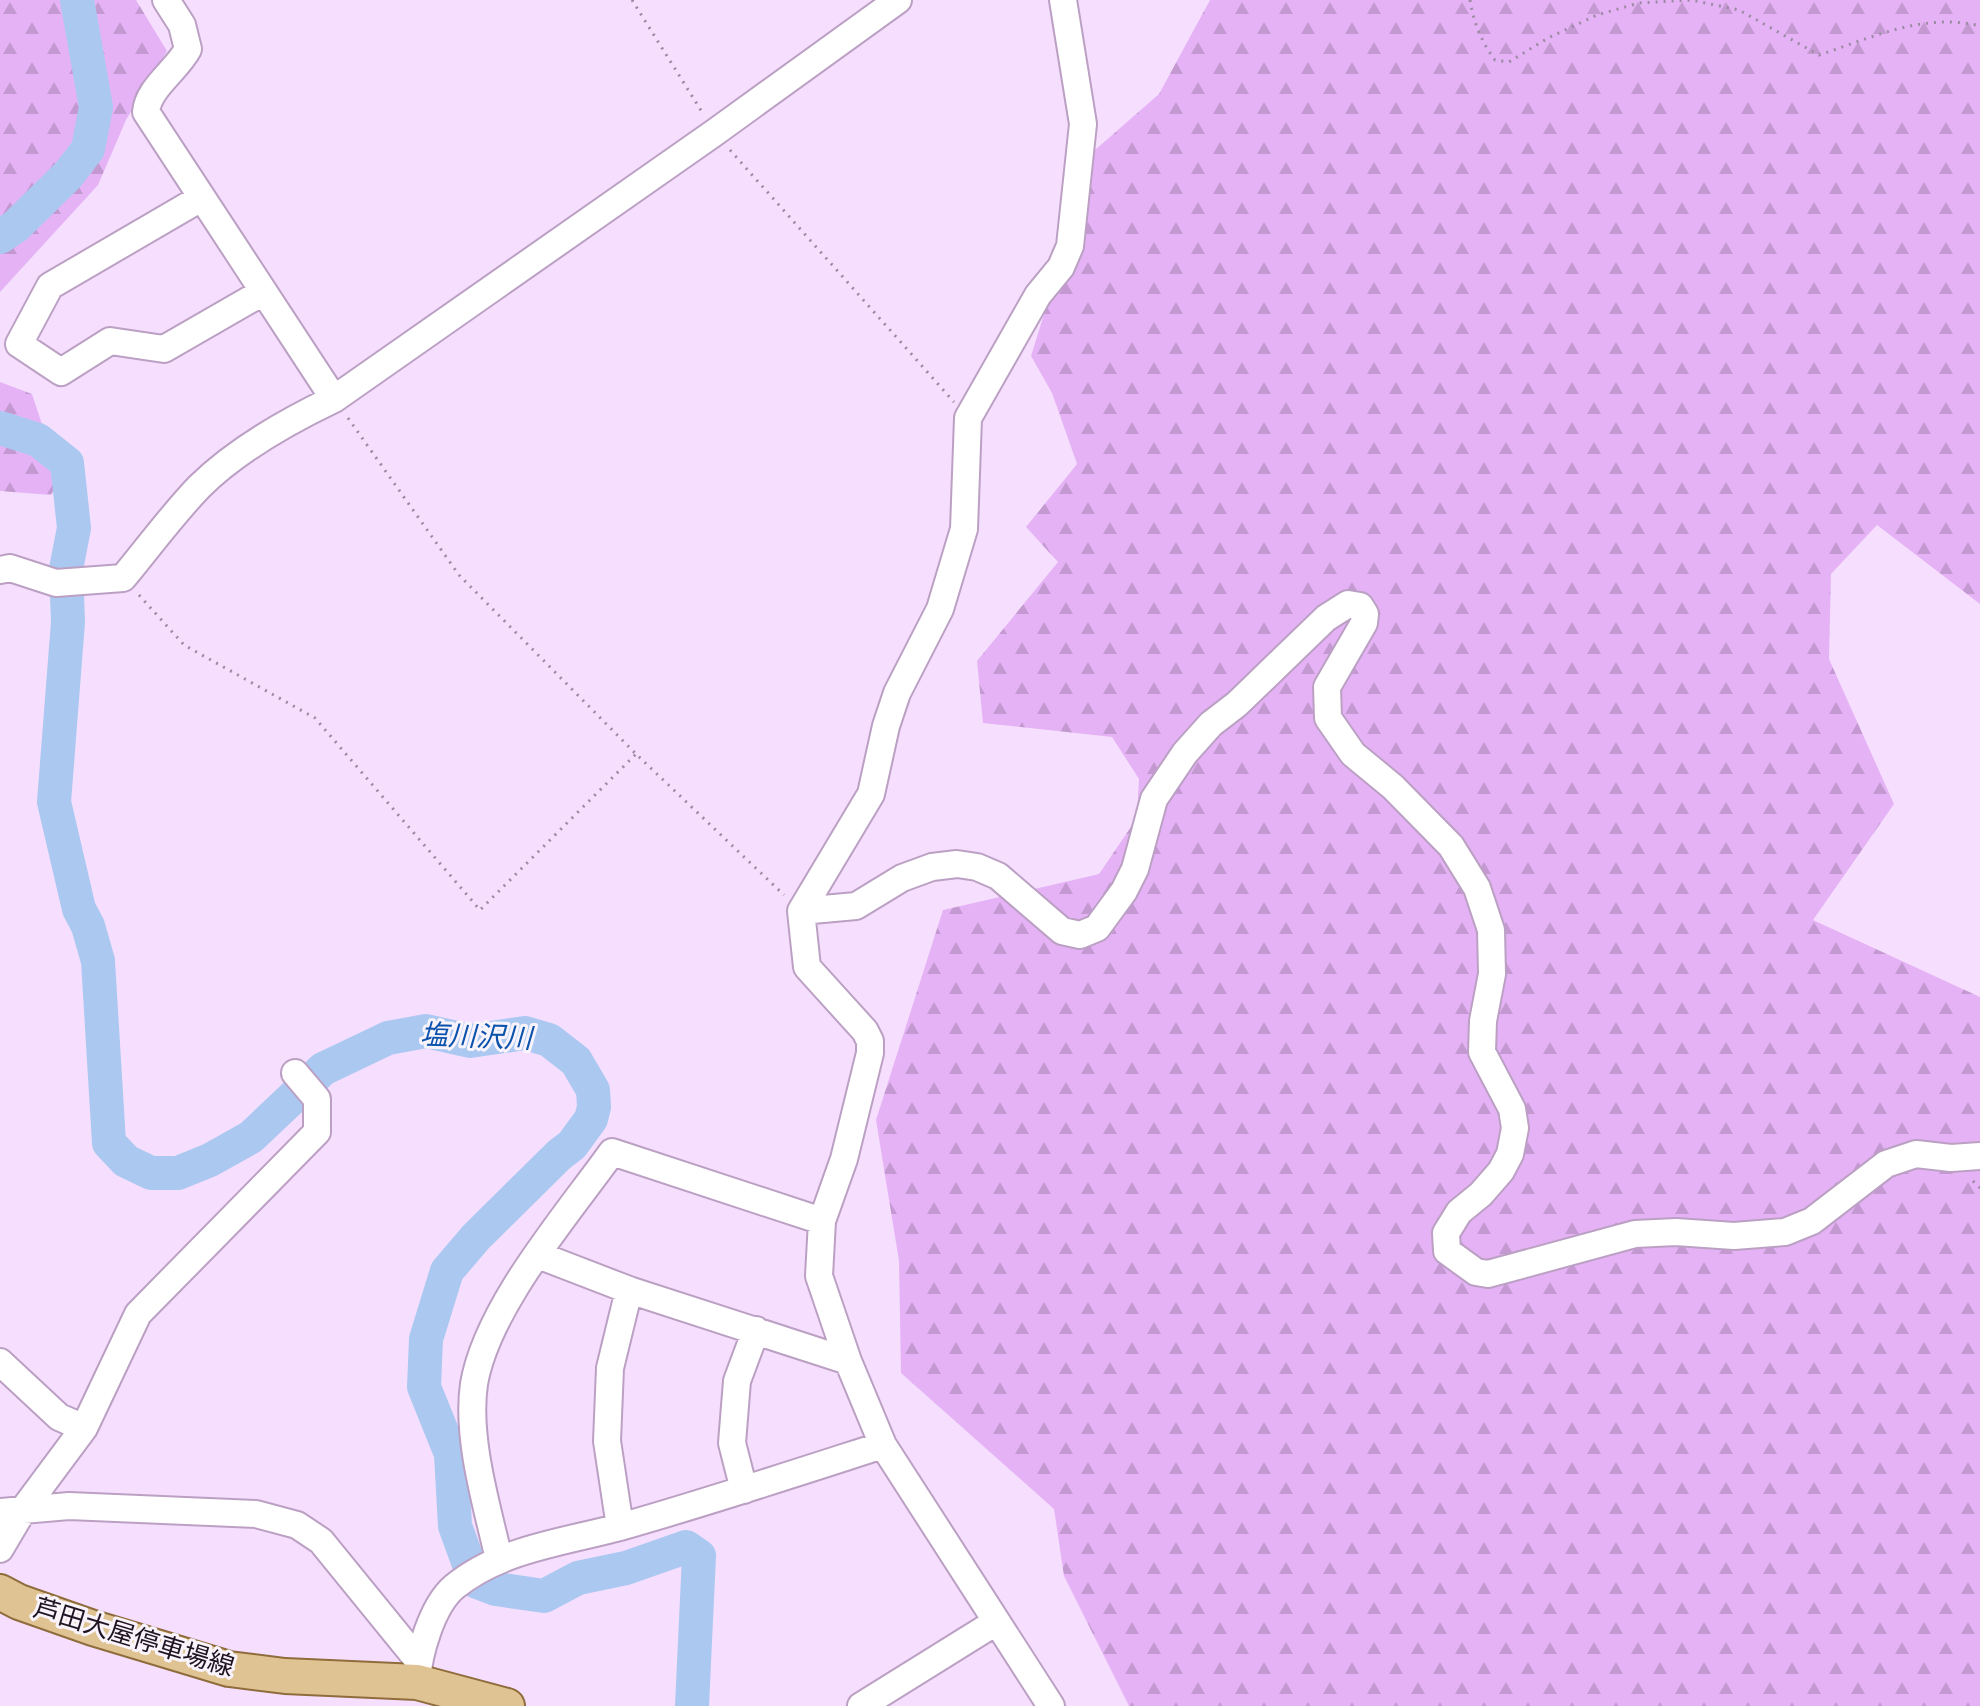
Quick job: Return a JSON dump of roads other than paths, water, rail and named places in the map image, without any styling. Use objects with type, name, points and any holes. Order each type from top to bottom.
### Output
[{"type":"main road","name":"芦田大屋停車場線","points":[[0,1592],[19,1602],[93,1628],[229,1669],[285,1676],[417,1671],[507,1706]]},
{"type":"street","points":[[166,0],[182,25],[188,49],[180,63],[147,99],[146,112],[334,399]]},
{"type":"street","points":[[0,570],[10,568],[56,583],[123,578],[200,486],[238,455],[310,410],[334,399],[898,0]]},
{"type":"street","points":[[1051,1706],[883,1445],[848,1361],[819,1276],[822,1221],[844,1159],[870,1053],[870,1041],[841,1002],[807,967],[801,911],[871,794],[886,726],[897,693],[940,609],[964,529],[968,418],[1038,295],[1061,267],[1070,246],[1083,124],[1063,0]]},
{"type":"street","points":[[201,198],[50,286],[19,344],[61,372],[110,341],[164,349],[263,292]]},
{"type":"street","points":[[801,911],[856,906],[902,878],[932,867],[957,864],[977,867],[998,876],[1062,931],[1080,935],[1097,928],[1124,891],[1135,869],[1154,799],[1185,753],[1211,724],[1237,704],[1326,618],[1348,604],[1360,606],[1365,614],[1364,623],[1327,687],[1328,718],[1353,754],[1393,787],[1451,846],[1477,888],[1491,930],[1492,974],[1483,1021],[1482,1052],[1512,1109],[1515,1128],[1510,1154],[1501,1171],[1481,1194],[1459,1212],[1446,1233],[1447,1251],[1476,1272],[1488,1274],[1635,1234],[1676,1232],[1734,1236],[1785,1232],[1812,1221],[1886,1164],[1916,1154],[1951,1158],[1980,1156]]},
{"type":"street","points":[[0,1549],[12,1511],[84,1428],[138,1314],[317,1132],[317,1099],[295,1073]]},
{"type":"street","points":[[499,1559],[475,1452],[474,1385],[484,1349],[510,1297],[612,1152],[822,1221]]},
{"type":"street","points":[[538,1255],[629,1290],[848,1361]]},
{"type":"street","points":[[620,1527],[607,1441],[610,1368],[629,1290]]},
{"type":"street","points":[[744,1490],[732,1443],[737,1381],[756,1330]]},
{"type":"street","points":[[0,1362],[59,1417],[84,1428]]},
{"type":"street","points":[[417,1671],[431,1622],[453,1589],[499,1559],[620,1527],[883,1445]]},
{"type":"street","points":[[12,1511],[69,1506],[256,1514],[297,1525],[321,1541],[417,1671]]},
{"type":"street","points":[[861,1706],[996,1622]]},
{"type":"waterway","name":"塩川沢川","points":[[0,237],[16,226],[68,175],[88,149],[96,107],[77,0]]},
{"type":"waterway","name":"塩川沢川","points":[[0,428],[38,440],[67,463],[74,528],[66,569],[68,622],[54,802],[79,909],[88,926],[98,961],[109,1143],[126,1161],[151,1173],[178,1173],[210,1160],[251,1137],[323,1069],[388,1038],[426,1031],[470,1041],[525,1033],[549,1040],[576,1061],[593,1090],[591,1119],[572,1145],[476,1237],[447,1271],[426,1339],[424,1387],[451,1454],[455,1526],[475,1581],[496,1589],[544,1596],[578,1578],[626,1568],[686,1547],[699,1556],[692,1706]]}]
